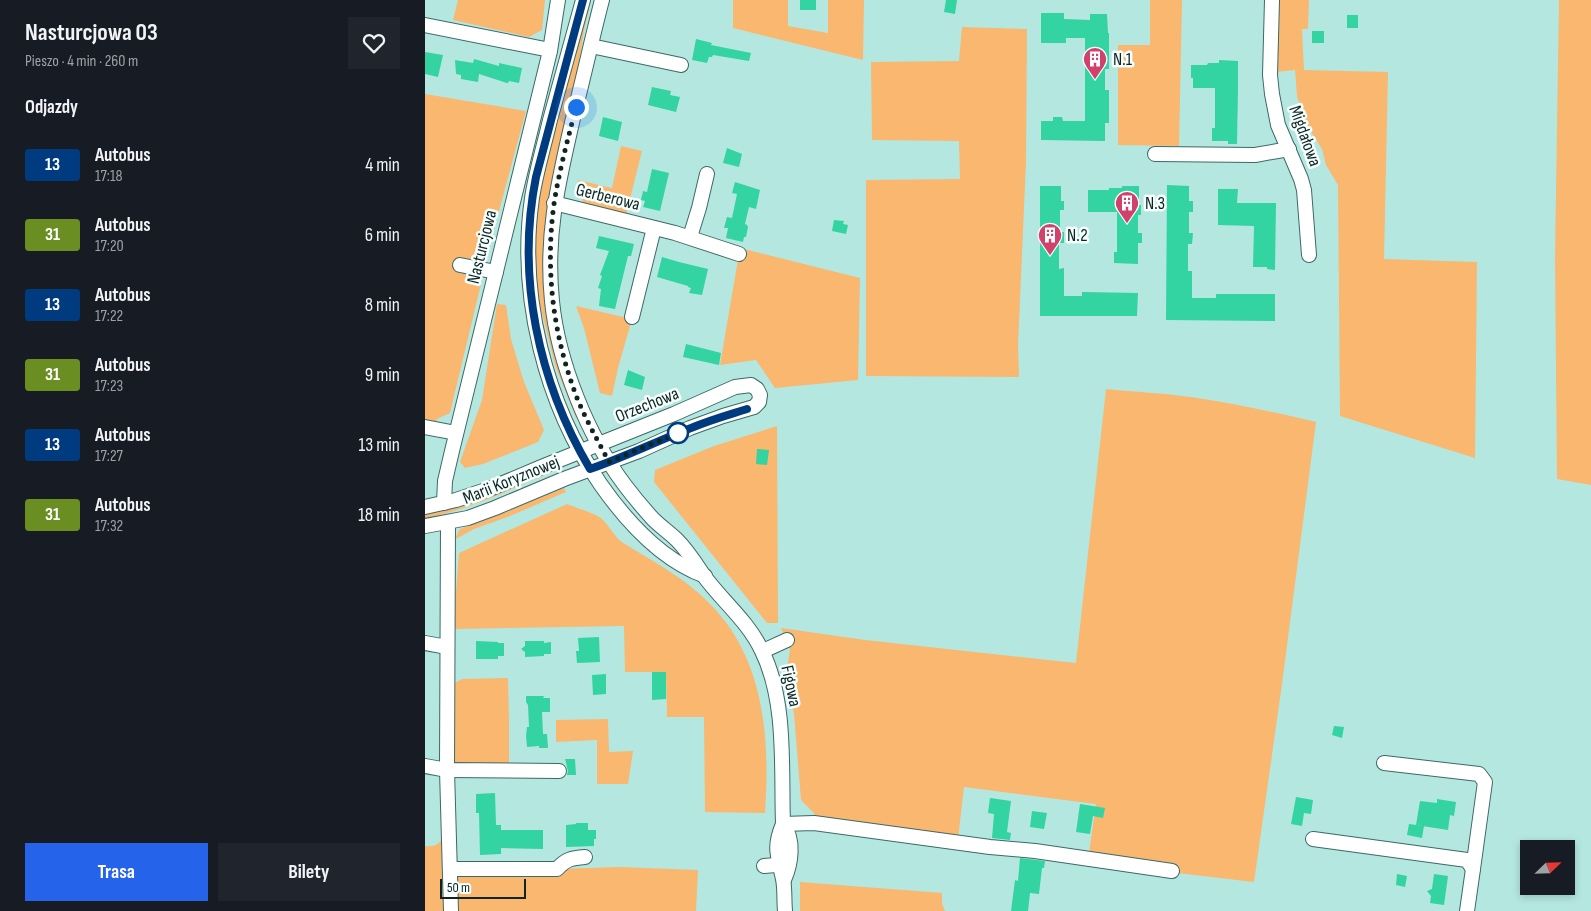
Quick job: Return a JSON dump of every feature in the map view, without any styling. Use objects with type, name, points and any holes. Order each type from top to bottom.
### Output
[{"type":"street","name":"Nasturcjowa","points":[[444,503],[445,481],[550,50],[558,0]]},
{"type":"street","name":"Figowa","points":[[583,0],[532,198],[528,260],[529,282],[539,344],[556,397],[580,452],[617,507],[654,546],[677,563],[705,576]]},
{"type":"street","name":"Figowa","points":[[602,0],[554,203],[550,276],[552,304],[558,336],[578,399],[609,462],[654,520],[677,540],[741,617],[763,651],[773,681],[780,724],[783,824],[778,836],[777,854],[784,865],[785,911]]},
{"type":"street","name":"Migdałowa","points":[[1272,0],[1271,94],[1279,125],[1304,190],[1309,255]]},
{"type":"street","points":[[425,25],[550,50]]},
{"type":"street","points":[[591,46],[681,65]]},
{"type":"street","points":[[1155,154],[1255,155],[1289,148]]},
{"type":"street","points":[[690,238],[707,174]]},
{"type":"street","name":"Gerberowa","points":[[554,203],[690,238],[739,254]]},
{"type":"street","name":"Gerberowa","points":[[632,317],[653,228]]},
{"type":"street","points":[[459,265],[495,272]]},
{"type":"street","name":"Orzechowa","points":[[580,452],[742,385],[754,387],[760,395],[760,400],[754,407],[690,428],[609,462]]},
{"type":"street","points":[[425,426],[456,433]]},
{"type":"street","name":"Marii Koryznowej","points":[[425,507],[489,489],[580,452]]},
{"type":"street","name":"Marii Koryznowej","points":[[425,526],[468,518],[609,462]]},
{"type":"street","points":[[447,523],[447,770],[451,911]]},
{"type":"street","points":[[763,651],[787,640]]},
{"type":"street","points":[[425,643],[447,647]]},
{"type":"street","points":[[1384,764],[1479,774],[1485,782],[1467,911]]},
{"type":"street","points":[[425,766],[447,770],[559,771]]},
{"type":"street","points":[[783,824],[814,824],[1172,871]]},
{"type":"street","points":[[1313,839],[1467,860],[1473,869]]},
{"type":"street","points":[[451,870],[557,869],[569,858],[585,857]]},
{"type":"street","points":[[764,866],[784,865]]},
{"type":"shaded area","points":[[458,0],[545,0],[542,30],[529,37],[453,20]]},
{"type":"shaded area","points":[[588,0],[591,0],[575,87],[550,188],[543,248],[545,298],[579,417],[576,418],[555,365],[534,281],[535,223],[543,172]]},
{"type":"shaded area","points":[[733,0],[788,0],[788,26],[828,33],[828,0],[864,0],[863,60],[733,28]]},
{"type":"shaded area","points":[[1150,0],[1182,0],[1179,146],[1118,145],[1118,45],[1150,45]]},
{"type":"shaded area","points":[[1277,0],[1309,0],[1308,29],[1302,29],[1304,70],[1388,72],[1384,259],[1477,262],[1475,458],[1340,416],[1338,185],[1326,165],[1322,149],[1305,122],[1297,96],[1295,70],[1275,72]]},
{"type":"shaded area","points":[[1559,0],[1591,0],[1591,485],[1557,479],[1555,257]]},
{"type":"shaded area","points":[[962,27],[1027,29],[1026,162],[1018,346],[1019,377],[866,376],[866,180],[960,179],[959,141],[872,140],[871,62],[959,61]]},
{"type":"shaded area","points":[[425,94],[526,111],[488,252],[477,257],[473,274],[481,284],[450,413],[437,419],[434,433],[425,431]]},
{"type":"shaded area","points":[[621,146],[642,151],[626,215],[584,205],[578,180],[612,188]]},
{"type":"shaded area","points":[[740,248],[860,278],[858,380],[775,388],[756,360],[720,365]]},
{"type":"shaded area","points":[[497,304],[506,305],[511,339],[524,382],[544,430],[538,442],[483,464],[465,468],[460,462],[482,400]]},
{"type":"shaded area","points":[[576,306],[632,319],[612,396],[600,393],[584,328]]},
{"type":"shaded area","points":[[1106,389],[1207,399],[1316,422],[1254,882],[1177,873],[1089,853],[1096,804],[964,787],[958,839],[814,820],[814,813],[801,800],[794,714],[786,674],[790,650],[781,628],[865,640],[1076,663]]},
{"type":"shaded area","points":[[777,426],[778,623],[767,623],[654,482],[655,470],[714,446]]},
{"type":"shaded area","points":[[551,469],[552,472],[490,498],[458,510],[425,518],[425,514],[455,507]]},
{"type":"shaded area","points":[[564,488],[566,492],[474,529],[454,540],[460,529]]},
{"type":"shaded area","points":[[567,504],[602,519],[621,542],[669,571],[700,594],[728,625],[742,649],[753,674],[760,701],[766,757],[765,813],[705,812],[704,717],[667,717],[666,672],[625,672],[624,626],[453,629],[459,553]]},
{"type":"shaded area","points":[[508,678],[509,769],[452,767],[451,685],[462,679]]},
{"type":"shaded area","points":[[608,719],[609,752],[633,751],[628,784],[597,784],[597,740],[556,742],[556,720]]},
{"type":"shaded area","points":[[443,836],[445,911],[425,911],[425,846],[436,845]]},
{"type":"shaded area","points":[[619,867],[698,870],[696,911],[455,911],[455,872]]},
{"type":"shaded area","points":[[800,882],[942,893],[942,904],[945,911],[800,911]]},
{"type":"building","points":[[800,0],[816,0],[816,10],[800,10]]},
{"type":"building","points":[[946,0],[957,0],[955,14],[944,12]]},
{"type":"building","name":"N.1","points":[[1041,13],[1064,13],[1064,19],[1090,20],[1090,14],[1107,14],[1109,69],[1105,69],[1105,90],[1109,90],[1109,123],[1105,123],[1105,141],[1041,140],[1041,121],[1053,121],[1053,117],[1062,117],[1063,121],[1085,121],[1085,38],[1066,38],[1066,43],[1041,43]]},
{"type":"building","points":[[1347,15],[1358,15],[1358,28],[1347,28]]},
{"type":"building","points":[[1312,31],[1324,31],[1324,43],[1312,43]]},
{"type":"building","points":[[696,39],[712,43],[711,45],[751,53],[749,61],[713,55],[709,57],[707,63],[692,60]]},
{"type":"building","points":[[425,52],[443,55],[438,77],[425,74]]},
{"type":"building","points":[[474,59],[499,66],[499,63],[522,68],[519,83],[509,81],[506,83],[479,74],[478,82],[461,79],[461,75],[456,74],[455,60],[473,63]]},
{"type":"building","points":[[1219,60],[1238,61],[1237,144],[1228,144],[1228,141],[1212,141],[1212,128],[1215,128],[1215,88],[1193,88],[1191,65],[1219,63]]},
{"type":"building","points":[[652,87],[671,91],[670,95],[680,97],[676,112],[648,105]]},
{"type":"building","points":[[603,117],[622,122],[618,141],[599,136]]},
{"type":"building","points":[[727,148],[742,154],[739,167],[723,163]]},
{"type":"building","points":[[652,169],[669,173],[660,211],[643,207],[645,201],[641,200],[643,191],[647,192]]},
{"type":"building","points":[[735,182],[760,190],[756,209],[749,207],[745,224],[748,227],[743,242],[726,238],[728,228],[724,228],[727,217],[732,218],[737,194],[732,193]]},
{"type":"building","points":[[1167,185],[1189,186],[1189,201],[1193,201],[1193,212],[1189,212],[1189,233],[1193,233],[1192,244],[1188,244],[1188,271],[1192,271],[1192,298],[1216,298],[1216,294],[1275,294],[1275,321],[1166,320]]},
{"type":"building","name":"N.2","points":[[1040,186],[1061,186],[1061,201],[1064,201],[1064,210],[1060,210],[1060,232],[1064,232],[1064,243],[1059,243],[1059,269],[1064,268],[1064,296],[1082,296],[1082,292],[1138,293],[1137,316],[1040,316]]},
{"type":"building","name":"N.3","points":[[1122,186],[1139,186],[1141,215],[1138,215],[1138,233],[1142,233],[1142,243],[1138,243],[1138,264],[1114,263],[1114,252],[1117,252],[1117,212],[1088,212],[1088,190],[1109,190],[1109,188],[1122,188]]},
{"type":"building","points":[[1218,189],[1238,189],[1237,203],[1276,203],[1275,270],[1267,269],[1267,267],[1253,267],[1254,226],[1218,225]]},
{"type":"building","points":[[834,220],[844,221],[843,224],[848,225],[846,234],[832,231]]},
{"type":"building","points":[[599,236],[634,244],[631,256],[628,256],[615,309],[599,306],[601,289],[598,288],[602,276],[600,275],[609,251],[596,248]]},
{"type":"building","points":[[662,257],[708,269],[702,295],[689,293],[691,288],[688,286],[657,277]]},
{"type":"building","points":[[686,344],[721,353],[719,365],[683,357]]},
{"type":"building","points":[[628,370],[645,377],[642,390],[624,385]]},
{"type":"building","points":[[757,449],[769,450],[767,465],[756,464]]},
{"type":"building","points":[[599,637],[600,662],[577,663],[576,651],[579,651],[578,638]]},
{"type":"building","points":[[476,641],[504,643],[504,656],[498,656],[498,659],[476,659]]},
{"type":"building","points":[[525,641],[551,642],[551,654],[525,657],[525,652],[521,649],[525,646]]},
{"type":"building","points":[[652,672],[666,672],[666,699],[652,700]]},
{"type":"building","points":[[606,674],[606,694],[593,695],[592,675]]},
{"type":"building","points":[[526,696],[550,698],[550,712],[542,712],[543,734],[547,734],[548,748],[539,748],[539,746],[527,747],[526,736],[527,727],[529,727]]},
{"type":"building","points":[[1334,726],[1344,727],[1342,738],[1332,735]]},
{"type":"building","points":[[565,759],[575,759],[576,775],[567,775]]},
{"type":"building","points":[[495,793],[496,825],[501,825],[501,830],[543,830],[543,849],[501,848],[501,854],[480,855],[479,813],[476,813],[476,794]]},
{"type":"building","points":[[1296,797],[1313,800],[1311,814],[1304,813],[1302,826],[1291,824]]},
{"type":"building","points":[[990,798],[1011,801],[1007,832],[1011,833],[1010,840],[992,838],[994,814],[988,813]]},
{"type":"building","points":[[1437,799],[1456,802],[1454,816],[1450,815],[1448,830],[1416,825],[1420,801],[1437,803]]},
{"type":"building","points":[[1080,804],[1105,808],[1103,818],[1093,816],[1090,834],[1076,832]]},
{"type":"building","points":[[1032,811],[1047,813],[1044,829],[1030,827]]},
{"type":"building","points":[[588,823],[588,830],[596,830],[594,846],[566,847],[566,825]]},
{"type":"building","points":[[1409,824],[1424,826],[1422,838],[1407,835]]},
{"type":"building","points":[[1020,858],[1045,861],[1044,868],[1042,868],[1039,894],[1030,893],[1028,911],[1011,911],[1015,880],[1018,881]]},
{"type":"building","points":[[1397,874],[1407,876],[1405,887],[1396,885]]},
{"type":"building","points":[[1434,874],[1448,876],[1444,905],[1430,903],[1431,896],[1427,891],[1432,889]]},
{"type":"bus line","name":"13","points":[[583,0],[536,177],[532,198],[528,260],[529,282],[539,344],[556,397],[572,437],[590,469],[639,451],[690,428],[747,409]]},
{"type":"place","name":"N.1","points":[[1095,80]]},
{"type":"place","name":"N.3","points":[[1127,224]]},
{"type":"place","name":"N.2","points":[[1050,256]]},
{"type":"route","points":[[576,107],[554,203],[551,233],[550,276],[552,304],[562,353],[578,399],[609,462],[678,433]]}]
